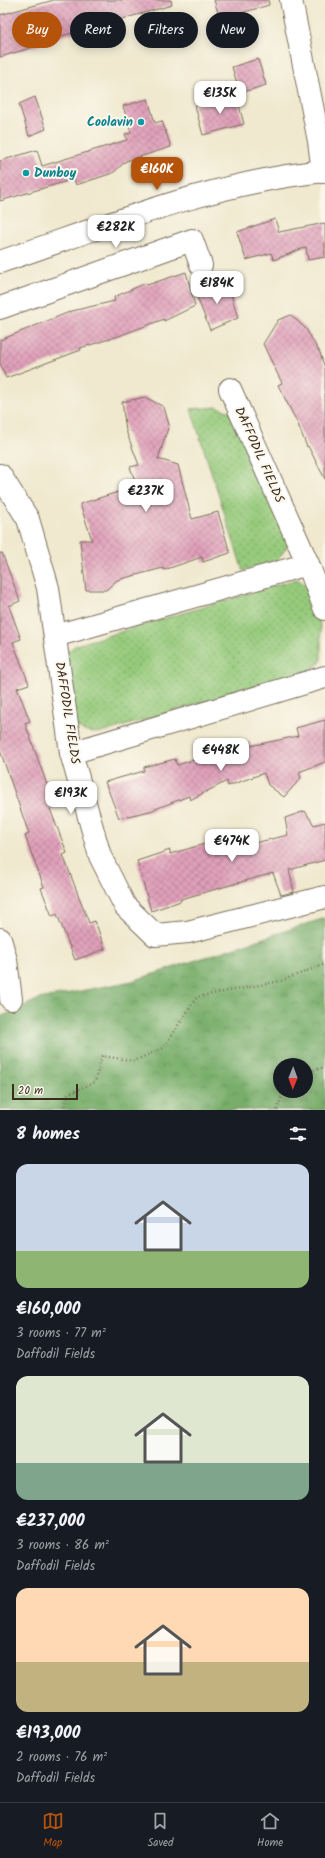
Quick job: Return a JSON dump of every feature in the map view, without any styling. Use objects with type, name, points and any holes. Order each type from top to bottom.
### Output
[{"type":"street","points":[[0,262],[188,199],[267,180],[324,172],[291,0]]},
{"type":"street","points":[[0,308],[192,240],[201,265]]},
{"type":"street","name":"DAFFODIL FIELDS","points":[[230,389],[308,564],[325,609]]},
{"type":"street","name":"DAFFODIL FIELDS","points":[[0,475],[28,519],[48,588],[71,753],[100,856],[125,906],[155,935],[188,932],[325,897]]},
{"type":"street","points":[[55,636],[308,564]]},
{"type":"street","points":[[71,753],[325,677]]},
{"type":"street","points":[[0,939],[6,960],[11,999]]},
{"type":"path","points":[[64,1110],[68,1094],[95,1082],[102,1056],[134,1061],[163,1048],[198,997],[281,981],[325,964]]},
{"type":"path","points":[[313,1071],[325,1067]]},
{"type":"path","points":[[277,1110],[281,1098]]},
{"type":"green space","points":[[217,407],[233,413],[289,543],[278,560],[243,571],[191,409]]},
{"type":"green space","points":[[297,579],[312,595],[319,616],[321,662],[310,670],[104,732],[88,732],[75,725],[67,652],[76,645]]},
{"type":"green space","points":[[325,918],[325,1110],[0,1110],[0,1017],[39,999],[132,981]]},
{"type":"building","points":[[54,0],[171,0],[172,5],[147,12],[134,12],[134,16],[126,18],[126,12],[70,12],[70,34],[62,36],[62,12],[12,12],[12,48],[31,48],[0,57],[0,15]]},
{"type":"building","points":[[214,0],[268,0],[269,5],[244,12],[218,12]]},
{"type":"building","points":[[258,59],[266,85],[240,93],[232,67]]},
{"type":"building","points":[[236,94],[244,124],[203,135],[195,106]]},
{"type":"building","points":[[35,97],[46,129],[29,136],[19,104]]},
{"type":"building","points":[[148,99],[155,123],[162,121],[171,147],[126,161],[113,173],[76,185],[74,179],[0,201],[0,161],[37,150],[42,166],[127,140],[125,134],[131,133],[123,106]]},
{"type":"building","points":[[275,219],[279,232],[325,223],[325,257],[308,260],[306,247],[274,260],[271,253],[246,260],[237,232]]},
{"type":"building","points":[[186,272],[195,306],[164,321],[164,319],[116,337],[80,348],[81,350],[6,378],[0,363],[0,340],[72,311],[115,301],[114,297],[146,283],[147,285]]},
{"type":"building","points":[[228,283],[238,318],[210,330],[195,292]]},
{"type":"building","points":[[291,315],[306,329],[320,353],[325,368],[325,479],[308,446],[307,447],[297,422],[278,385],[282,383],[263,344],[278,320]]},
{"type":"building","points":[[145,397],[164,407],[169,425],[158,459],[178,465],[192,519],[218,512],[230,553],[203,562],[202,557],[164,570],[163,568],[117,580],[106,590],[86,590],[80,540],[92,540],[80,504],[137,486],[130,467],[139,465],[126,431],[122,402]]},
{"type":"building","points":[[0,553],[2,553],[20,601],[9,606],[21,639],[13,642],[29,684],[17,688],[30,721],[25,723],[55,807],[50,809],[67,853],[63,855],[89,923],[95,921],[105,949],[75,960],[57,914],[52,916],[41,888],[44,887],[25,836],[29,834],[0,750]]},
{"type":"building","points":[[325,720],[325,762],[299,772],[301,778],[284,797],[268,785],[264,773],[228,786],[227,781],[190,800],[189,796],[150,811],[119,818],[105,782],[144,771],[144,767],[175,759],[177,765],[220,752],[220,749],[250,742],[250,746],[298,736],[296,728]]},
{"type":"building","points":[[305,811],[314,825],[325,822],[325,860],[289,870],[294,892],[281,895],[273,873],[181,899],[181,901],[151,911],[137,861],[170,850],[170,854],[208,843],[240,838],[242,846],[288,835],[285,818]]},
{"type":"place","name":"Coolavin","points":[[141,122]]},
{"type":"place","name":"Dunboy","points":[[26,173]]}]
